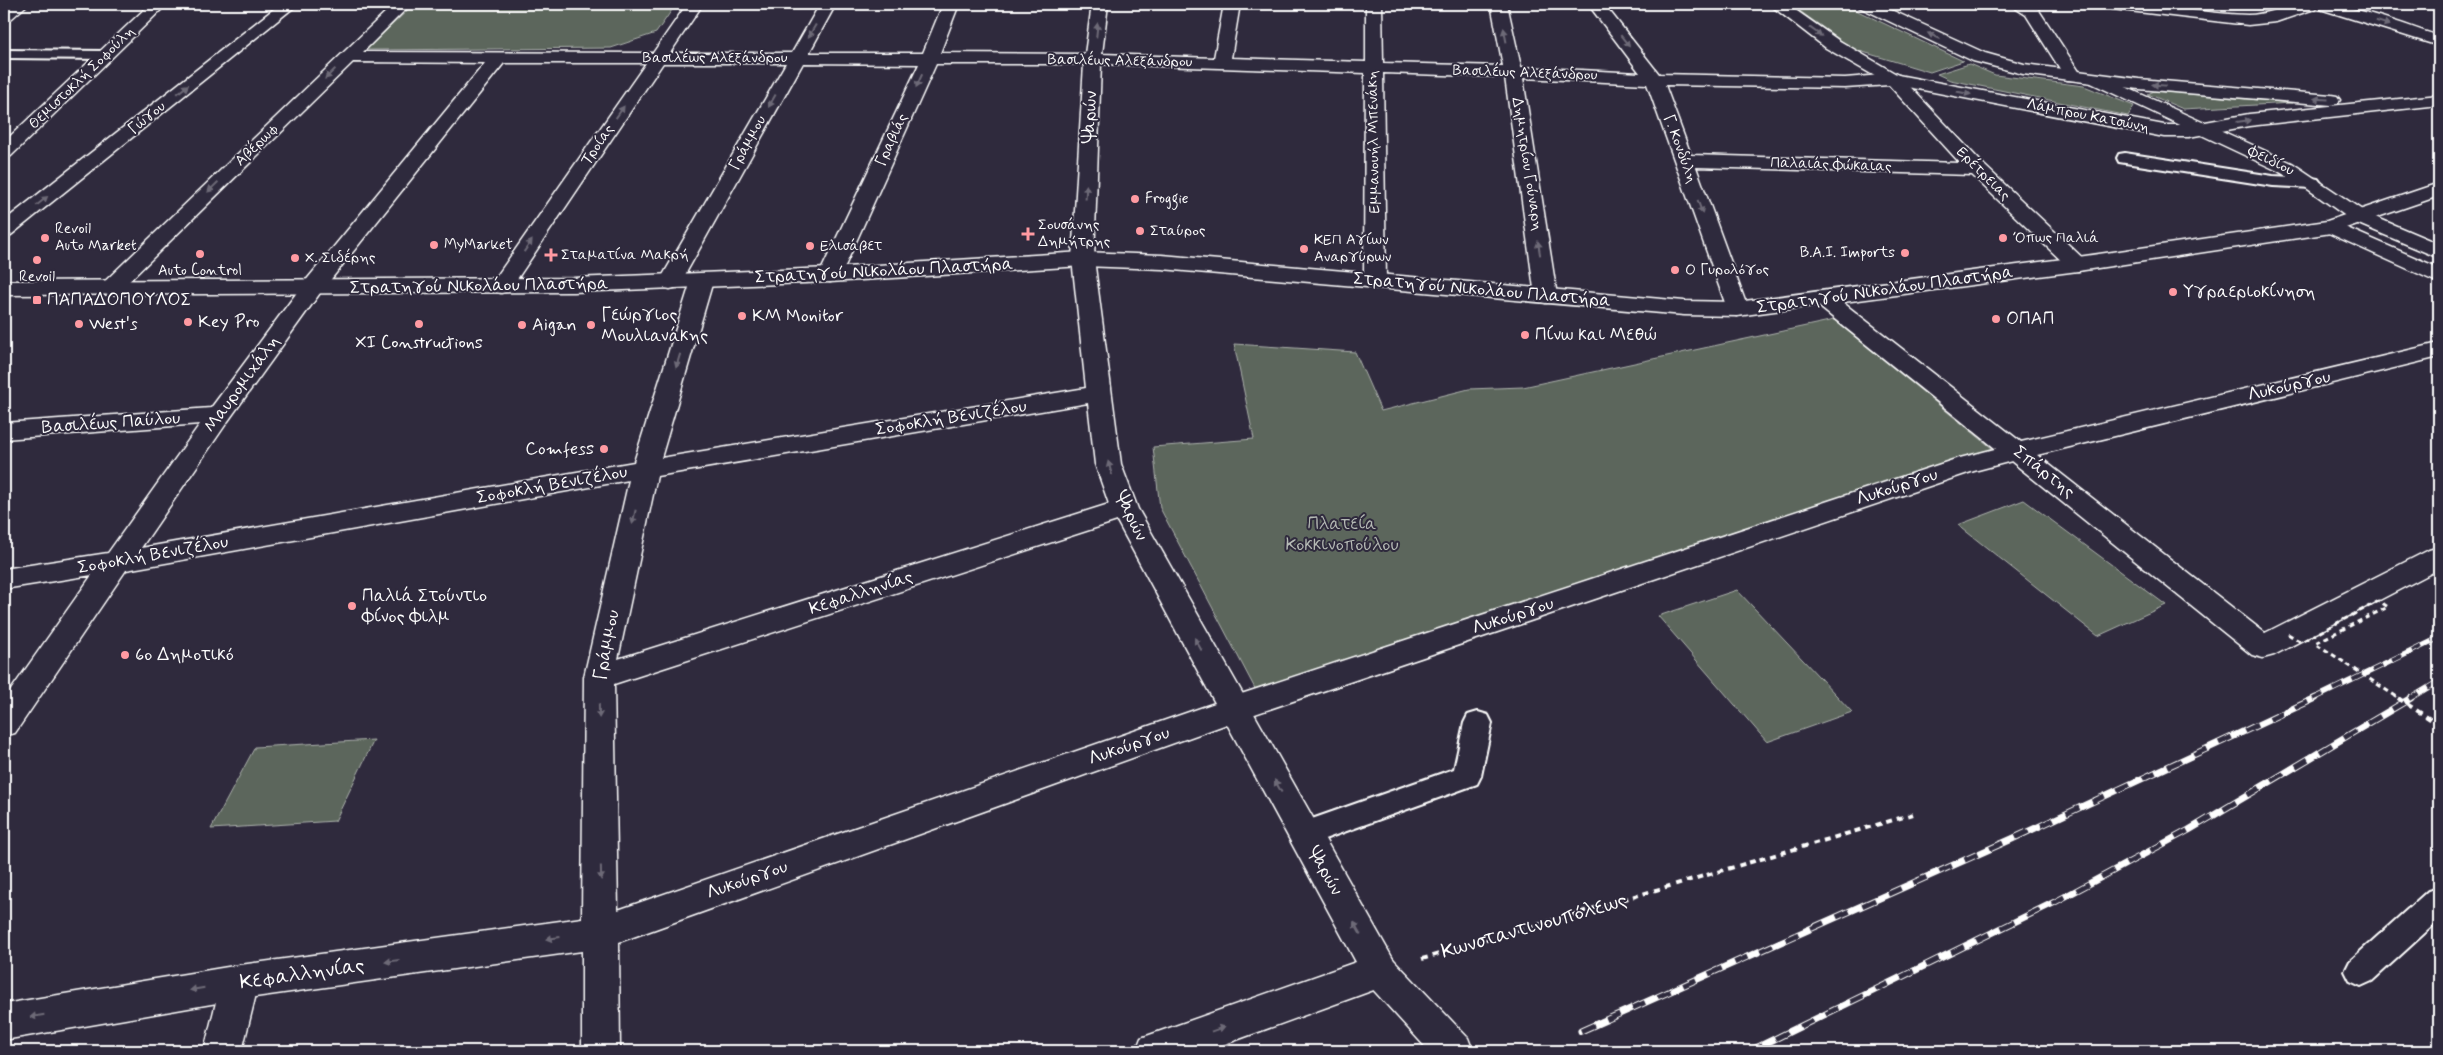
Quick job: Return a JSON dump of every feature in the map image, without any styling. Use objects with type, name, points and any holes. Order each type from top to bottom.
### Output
[{"type":"street","name":"Θεμιστοκλή Σοφούλη","points":[[4,152],[159,4]]},
{"type":"street","name":"Γώγου","points":[[4,231],[290,4]]},
{"type":"street","name":"Αβέρωφ","points":[[111,286],[403,4]]},
{"type":"street","name":"Τροίας","points":[[501,286],[695,4]]},
{"type":"street","name":"Γράμμου","points":[[670,282],[828,4]]},
{"type":"street","name":"Γραβιάς","points":[[830,275],[929,60],[951,4]]},
{"type":"street","name":"Ψαρών","points":[[1100,4],[1093,59],[1083,259],[1101,393],[1108,464],[1124,508],[1380,971],[1454,1051]]},
{"type":"street","points":[[1222,63],[1232,4]]},
{"type":"street","name":"Εμμανουήλ Μπενάκη","points":[[1374,4],[1375,281]]},
{"type":"street","name":"Δημητρίου Γούναρη","points":[[1499,4],[1513,72],[1546,296]]},
{"type":"street","name":"Γ. Κονδύλη","points":[[1596,4],[1654,79],[1737,309]]},
{"type":"street","name":"Λάμπρου Κατσώνη","points":[[1776,4],[1832,44],[1892,79],[2164,131],[2189,130],[2199,127],[2431,102]]},
{"type":"street","name":"Λάμπρου Κατσώνη","points":[[1865,4],[1997,64],[2097,79],[2310,98],[2431,102]]},
{"type":"street","points":[[2018,4],[2032,12],[2073,76]]},
{"type":"street","points":[[2112,4],[2248,20],[2276,17],[2314,4]]},
{"type":"street","points":[[2320,4],[2439,41]]},
{"type":"street","name":"Βασιλέως Αλεξάνδρου","points":[[348,57],[1093,59],[1373,67],[1654,79],[1845,83],[1892,79]]},
{"type":"street","name":"Μαυρομιχάλη","points":[[4,724],[115,562],[312,288],[499,57]]},
{"type":"street","name":"Ερέτρειας","points":[[1892,79],[1977,169],[2078,264]]},
{"type":"street","name":"Φειδίου","points":[[2097,79],[2285,167],[2312,183],[2360,218],[2439,252]]},
{"type":"street","name":"Παλαιάς Φώκαιας","points":[[1684,160],[1977,169]]},
{"type":"street","name":"Στρατηγού Νικολάου Πλαστήρα","points":[[4,288],[111,286],[312,288],[670,282],[830,275],[1083,259],[1162,262],[1684,308],[1737,309],[2078,264],[2331,227],[2439,189]]},
{"type":"street","points":[[2331,227],[2439,276]]},
{"type":"street","name":"Γράμμου","points":[[601,1051],[602,932],[599,677],[645,469],[702,281]]},
{"type":"street","name":"Σπάρτης","points":[[1824,299],[2263,647],[2288,634]]},
{"type":"street","name":"Λυκούργου","points":[[602,932],[1234,709],[1965,465],[2439,350]]},
{"type":"street","name":"Σοφοκλή Βενιζέλου","points":[[4,579],[115,562],[645,469],[1101,393]]},
{"type":"street","name":"Βασιλέως Παύλου","points":[[4,431],[219,415]]},
{"type":"street","name":"Κεφαλληνίας","points":[[599,677],[1124,508]]},
{"type":"street","points":[[2288,634],[2439,557]]},
{"type":"street","name":"Κεφαλληνίας","points":[[4,1022],[240,982],[602,932]]},
{"type":"street","points":[[1155,1051],[1380,971]]},
{"type":"street","points":[[223,1051],[240,982]]},
{"type":"lane","points":[[4,54],[106,55]]},
{"type":"lane","points":[[2125,158],[2272,181],[2312,183]]},
{"type":"lane","points":[[1305,834],[1467,776],[1478,723]]},
{"type":"lane","points":[[2362,971],[2439,901]]},
{"type":"path","points":[[2288,634],[2301,642],[2379,601],[2388,607],[2315,644],[2439,725]]},
{"type":"path","name":"Κωνσταντινουπόλεως","points":[[1380,971],[1917,813]]},
{"type":"green space","points":[[414,4],[676,4],[656,33],[611,48],[366,50]]},
{"type":"green space","points":[[1790,4],[1843,4],[1963,61],[1930,72],[1853,49]]},
{"type":"green space","points":[[1969,64],[1995,75],[2084,86],[2134,106],[2128,116],[1950,80],[1937,74]]},
{"type":"green space","points":[[2154,91],[2292,103],[2183,109],[2148,94]]},
{"type":"green space","name":"Πλατεία Κοκκινοπούλου","points":[[1834,320],[1998,453],[1260,698],[1160,508],[1153,447],[1254,439],[1234,344],[1355,352],[1381,411],[1469,389],[1523,387]]},
{"type":"green space","points":[[2024,500],[2166,605],[2098,636],[1958,525]]},
{"type":"green space","points":[[1737,590],[1852,712],[1767,742],[1658,616]]},
{"type":"green space","points":[[374,740],[335,821],[211,829],[255,747]]},
{"type":"railway","points":[[2313,699],[2439,638]]},
{"type":"railway","points":[[2409,699],[2439,681]]},
{"type":"railway","points":[[1581,1031],[2012,839],[2316,698]]},
{"type":"railway","points":[[1750,1051],[2055,902],[2189,830],[2411,698]]},
{"type":"place","name":"Froggie","points":[[1135,199]]},
{"type":"place","name":"Σταύρος","points":[[1140,231]]},
{"type":"place","name":"Σουσάνης Δημήτρης","points":[[1028,234]]},
{"type":"place","name":"Revoil Auto Market","points":[[45,238]]},
{"type":"place","name":"Όπως Παλιά","points":[[2003,238]]},
{"type":"place","name":"MyMarket","points":[[434,245]]},
{"type":"place","name":"Ελισάβετ","points":[[810,246]]},
{"type":"place","name":"ΚΕΠ Αγίων Αναργύρων","points":[[1304,249]]},
{"type":"place","name":"B.A.I. Imports","points":[[1905,253]]},
{"type":"place","name":"Auto Control","points":[[200,254]]},
{"type":"place","name":"Σταματίνα Μακρή","points":[[551,255]]},
{"type":"place","name":"Χ. Σιδέρης","points":[[295,258]]},
{"type":"place","name":"Revoil","points":[[37,260]]},
{"type":"place","name":"Ο Γυρολόγος","points":[[1675,270]]},
{"type":"place","name":"Υγραεριοκίνηση","points":[[2173,292]]},
{"type":"place","name":"ΠΑΠΑΔΟΠΟΥΛΟΣ","points":[[37,300]]},
{"type":"place","name":"KM Monitor","points":[[742,316]]},
{"type":"place","name":"ΟΠΑΠ","points":[[1996,319]]},
{"type":"place","name":"Key Pro","points":[[188,322]]},
{"type":"place","name":"West's","points":[[79,324]]},
{"type":"place","name":"XI Constructions","points":[[419,324]]},
{"type":"place","name":"Aigan","points":[[522,325]]},
{"type":"place","name":"Γεώργιος Μουλιανάκης","points":[[591,325]]},
{"type":"place","name":"Πίνω και Μεθώ","points":[[1525,335]]},
{"type":"place","name":"Comfess","points":[[604,449]]},
{"type":"place","name":"Παλιά Στούντιο Φίνος Φιλμ","points":[[352,606]]},
{"type":"place","name":"6ο Δημοτικό","points":[[125,655]]}]
